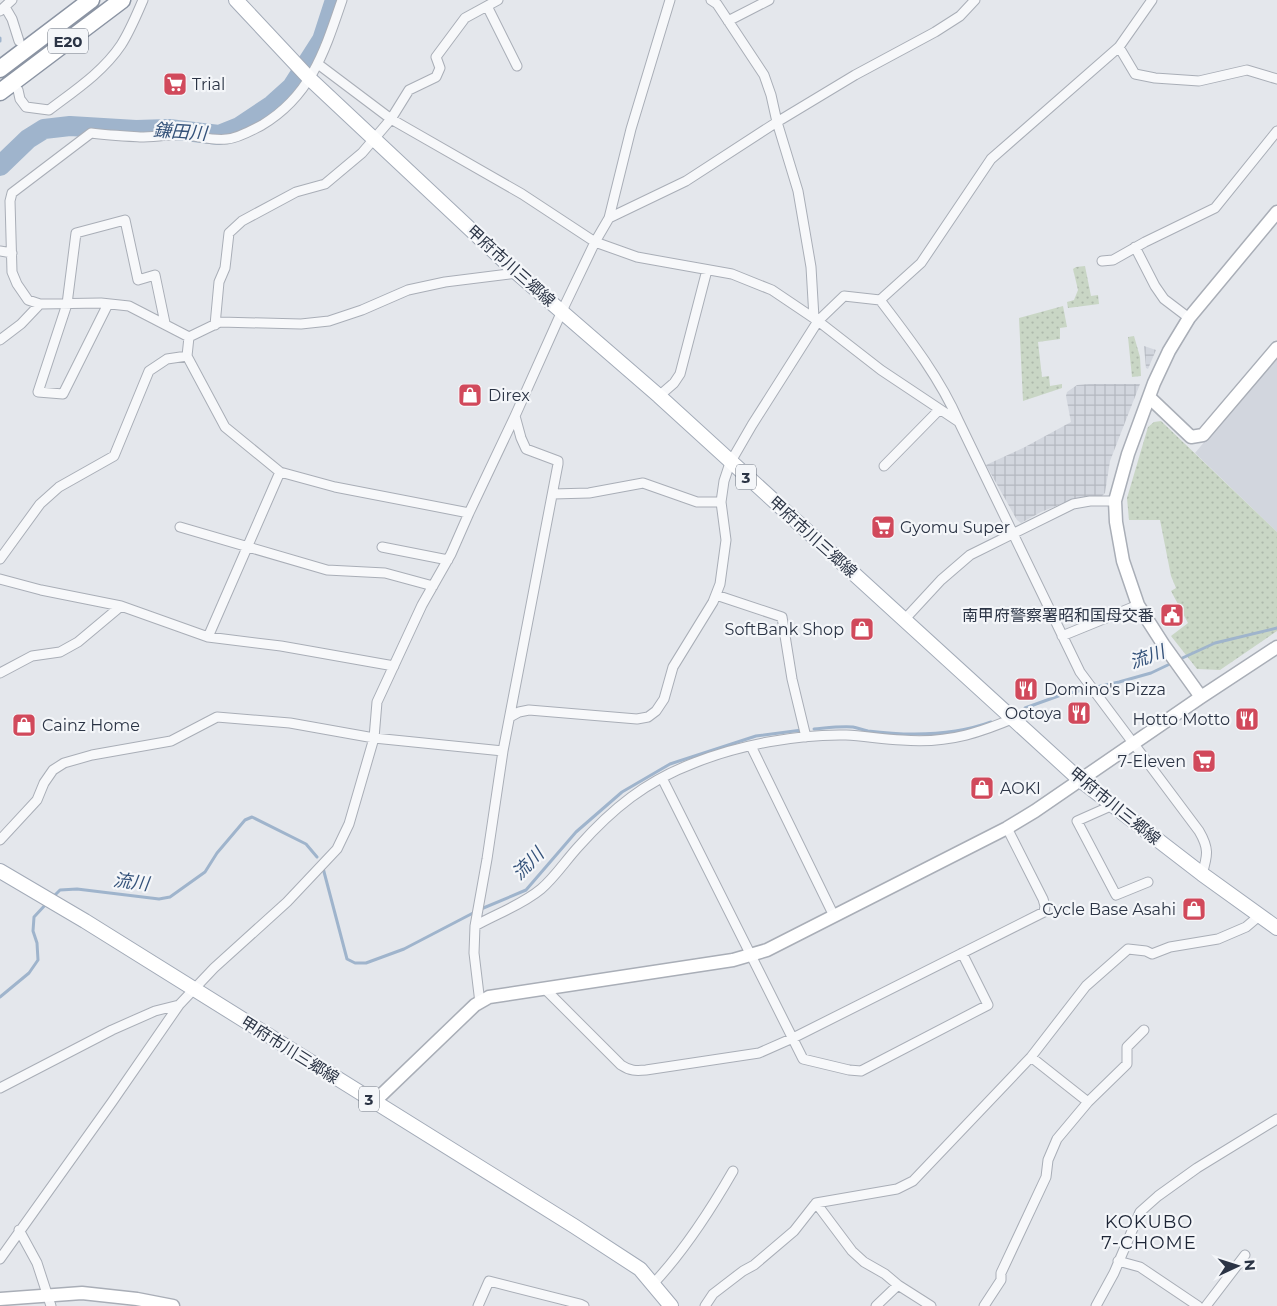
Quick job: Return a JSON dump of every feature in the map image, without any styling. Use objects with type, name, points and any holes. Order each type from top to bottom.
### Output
[{"type":"highway","name":"E20","points":[[0,69],[17,49],[91,0]]},
{"type":"highway","name":"E20","points":[[0,92],[16,86],[122,0]]},
{"type":"main road","name":"甲府市川三郷線","points":[[236,0],[310,79],[517,273],[659,396],[730,463],[904,620],[1020,716],[1080,780],[1202,874],[1271,922]]},
{"type":"main road","name":"甲府市川三郷線","points":[[0,871],[574,1226],[640,1270],[671,1306]]},
{"type":"street","points":[[12,0],[2,9],[12,19],[17,49]]},
{"type":"street","points":[[16,86],[20,99],[26,107],[48,110],[92,77],[120,47],[143,0]]},
{"type":"street","points":[[189,337],[129,306],[108,304],[40,304],[28,300],[17,284],[12,272],[10,201],[12,193],[91,134],[141,137],[186,135],[228,140],[252,130],[273,118],[297,96],[310,79],[325,49],[342,0]]},
{"type":"street","points":[[215,324],[219,282],[224,268],[229,233],[242,221],[296,192],[325,184],[362,153],[391,119],[409,90],[436,77],[440,68],[436,57],[465,18],[498,0]]},
{"type":"street","points":[[0,1259],[179,1005],[214,968],[286,902],[337,849],[349,824],[374,738],[377,702],[422,605],[448,560],[516,416],[562,312],[595,242],[609,218],[634,119],[670,0]]},
{"type":"street","points":[[711,0],[716,4],[764,75],[798,191],[811,267],[816,319]]},
{"type":"street","points":[[728,21],[770,0]]},
{"type":"street","points":[[609,218],[686,180],[777,122],[935,32],[960,16],[975,0]]},
{"type":"street","points":[[880,300],[921,263],[990,159],[1119,47],[1152,0]]},
{"type":"street","points":[[487,6],[517,66]]},
{"type":"street","points":[[1119,47],[1135,74],[1155,78],[1199,81],[1247,70],[1277,79]]},
{"type":"street","points":[[318,64],[391,119],[522,194],[595,242],[637,257],[732,274],[772,290],[816,319],[881,370],[939,410],[960,422]]},
{"type":"street","points":[[1102,261],[1113,260],[1135,247],[1215,208],[1277,131]]},
{"type":"street","points":[[1201,697],[1138,605],[1123,561],[1116,522],[1115,501],[1128,454],[1169,351],[1188,318],[1277,212]]},
{"type":"street","points":[[108,304],[63,394],[38,392],[67,304],[76,233],[125,220],[138,280],[155,275],[164,323]]},
{"type":"street","points":[[1135,247],[1155,286],[1164,299],[1188,318]]},
{"type":"street","points":[[0,252],[12,253]]},
{"type":"street","points":[[659,396],[674,383],[680,374],[707,270]]},
{"type":"street","points":[[189,337],[220,322],[301,324],[329,321],[362,310],[408,290],[445,282],[517,273]]},
{"type":"street","points":[[510,716],[529,710],[637,720],[648,717],[656,712],[664,699],[673,667],[716,595],[720,584],[726,540],[721,502],[724,481],[730,463],[816,319],[844,296],[880,300],[903,329],[953,407],[1080,672],[1199,830],[1206,843],[1208,855],[1202,874]]},
{"type":"street","points":[[0,340],[21,324],[40,304]]},
{"type":"street","points":[[189,337],[187,356],[225,427],[280,472],[335,487],[469,513]]},
{"type":"street","points":[[1150,397],[1191,437],[1203,435],[1277,348]]},
{"type":"street","points":[[0,559],[40,504],[59,487],[114,456],[148,371],[167,359],[187,356]]},
{"type":"street","points":[[884,466],[939,410]]},
{"type":"street","points":[[480,1002],[474,953],[476,922],[503,751],[558,464],[558,461],[526,449],[521,438],[516,416]]},
{"type":"street","points":[[208,638],[280,472]]},
{"type":"street","points":[[552,494],[589,493],[643,483],[697,502],[721,502]]},
{"type":"street","points":[[904,620],[941,580],[970,556],[1073,504],[1090,501],[1115,501]]},
{"type":"street","points":[[180,528],[327,570],[385,572],[433,586]]},
{"type":"street","points":[[382,547],[448,560]]},
{"type":"street","points":[[0,578],[41,590],[121,606],[208,638],[281,646],[394,666]]},
{"type":"street","points":[[716,595],[782,617],[792,678],[806,737]]},
{"type":"street","points":[[1062,636],[1138,605]]},
{"type":"street","points":[[0,673],[32,656],[60,652],[78,642],[121,606]]},
{"type":"street","points":[[374,1102],[480,1002],[489,997],[752,956],[767,950],[1007,828],[1277,648]]},
{"type":"street","points":[[476,922],[531,897],[542,888],[579,845],[633,794],[694,762],[751,746],[806,737],[845,735],[904,741],[948,740],[992,728],[1020,716]]},
{"type":"street","points":[[0,840],[36,800],[53,770],[64,763],[92,755],[171,741],[217,717],[290,723],[374,738],[503,751]]},
{"type":"street","points":[[751,746],[834,916]]},
{"type":"street","points":[[662,778],[803,1058],[849,1070],[861,1071],[988,1005],[962,953]]},
{"type":"street","points":[[1113,805],[1077,821],[1116,895],[1148,882]]},
{"type":"street","points":[[546,989],[628,1070],[635,1071],[759,1053],[793,1038],[1044,912],[1044,899],[1007,828]]},
{"type":"street","points":[[705,1306],[714,1294],[742,1270],[754,1264],[794,1231],[816,1203],[897,1189],[913,1181],[1031,1057],[1086,986],[1128,949],[1146,951],[1152,954],[1170,947],[1218,939],[1246,926],[1271,922]]},
{"type":"street","points":[[0,1088],[112,1030],[155,1011],[179,1005]]},
{"type":"street","points":[[984,1306],[1001,1280],[1001,1273],[1046,1177],[1048,1160],[1057,1139],[1088,1102],[1127,1064],[1127,1047],[1144,1030]]},
{"type":"street","points":[[1031,1057],[1088,1102]]},
{"type":"street","points":[[1096,1306],[1140,1212],[1158,1196],[1197,1168],[1277,1119]]},
{"type":"street","points":[[652,1284],[668,1268],[689,1241],[710,1211],[733,1171]]},
{"type":"street","points":[[816,1203],[852,1250],[864,1262],[886,1274],[898,1285],[931,1306]]},
{"type":"street","points":[[19,1230],[37,1262],[50,1301]]},
{"type":"street","points":[[1206,1306],[1245,1255]]},
{"type":"street","points":[[1118,1262],[1140,1268],[1198,1306]]},
{"type":"street","points":[[478,1306],[489,1281],[584,1306]]},
{"type":"street","points":[[876,1306],[898,1285]]},
{"type":"street","points":[[0,1299],[50,1301],[82,1293],[137,1299],[170,1306]]},
{"type":"shaded area","points":[[1144,346],[1156,350],[1148,369],[1146,368]]},
{"type":"shaded area","points":[[1277,355],[1277,532],[1195,453]]},
{"type":"shaded area","points":[[1140,384],[1110,461],[1105,493],[1101,497],[1076,498],[1041,512],[1021,523],[1017,520],[986,465],[1025,447],[1071,422],[1066,396],[1067,392],[1077,385]]},
{"type":"green space","points":[[1085,266],[1091,296],[1098,295],[1099,304],[1068,308],[1067,302],[1074,300],[1078,290],[1073,269]]},
{"type":"green space","points":[[1063,306],[1067,327],[1060,328],[1060,339],[1038,342],[1042,377],[1049,376],[1050,386],[1062,384],[1062,388],[1023,401],[1019,318]]},
{"type":"green space","points":[[1134,336],[1140,357],[1141,376],[1132,377],[1128,337]]},
{"type":"green space","points":[[1161,421],[1277,532],[1277,631],[1220,670],[1197,669],[1171,636],[1188,623],[1171,591],[1176,588],[1171,576],[1160,520],[1129,520],[1127,498],[1148,427],[1154,422]]},
{"type":"waterway","name":"鎌田川","points":[[0,166],[28,139],[44,129],[70,126],[136,130],[169,129],[219,135],[239,127],[272,105],[292,87],[322,40],[335,0]]},
{"type":"waterway","name":"流川","points":[[1178,660],[1215,643],[1277,628]]},
{"type":"waterway","name":"流川","points":[[1025,708],[1061,695],[1151,673],[1172,663]]},
{"type":"waterway","name":"流川","points":[[814,729],[853,727],[883,733],[930,734],[961,730],[991,722]]},
{"type":"waterway","name":"流川","points":[[481,909],[526,890],[576,832],[622,792],[670,764],[756,736],[802,730]]},
{"type":"waterway","name":"流川","points":[[53,897],[60,890],[77,889],[159,899],[170,897],[205,872],[217,853],[245,820],[252,817],[306,844],[317,857]]},
{"type":"waterway","name":"流川","points":[[323,868],[347,959],[355,963],[366,963],[404,949],[475,912]]},
{"type":"waterway","name":"流川","points":[[0,997],[29,973],[38,960],[37,943],[33,931],[34,917],[47,903]]},
{"type":"place","name":"Trial","points":[[175,84]]},
{"type":"place","name":"Direx","points":[[470,395]]},
{"type":"place","name":"Gyomu Super","points":[[883,527]]},
{"type":"place","name":"南甲府警察署昭和国母交番","points":[[1172,615]]},
{"type":"place","name":"SoftBank Shop","points":[[862,629]]},
{"type":"place","name":"Domino's Pizza","points":[[1026,689]]},
{"type":"place","name":"Ootoya","points":[[1079,713]]},
{"type":"place","name":"Hotto Motto","points":[[1247,719]]},
{"type":"place","name":"Cainz Home","points":[[24,725]]},
{"type":"place","name":"7-Eleven","points":[[1204,761]]},
{"type":"place","name":"AOKI","points":[[982,788]]},
{"type":"place","name":"Cycle Base Asahi","points":[[1194,909]]},
{"type":"district","name":"KOKUBO 7-CHOME","points":[[1149,1232]]}]
